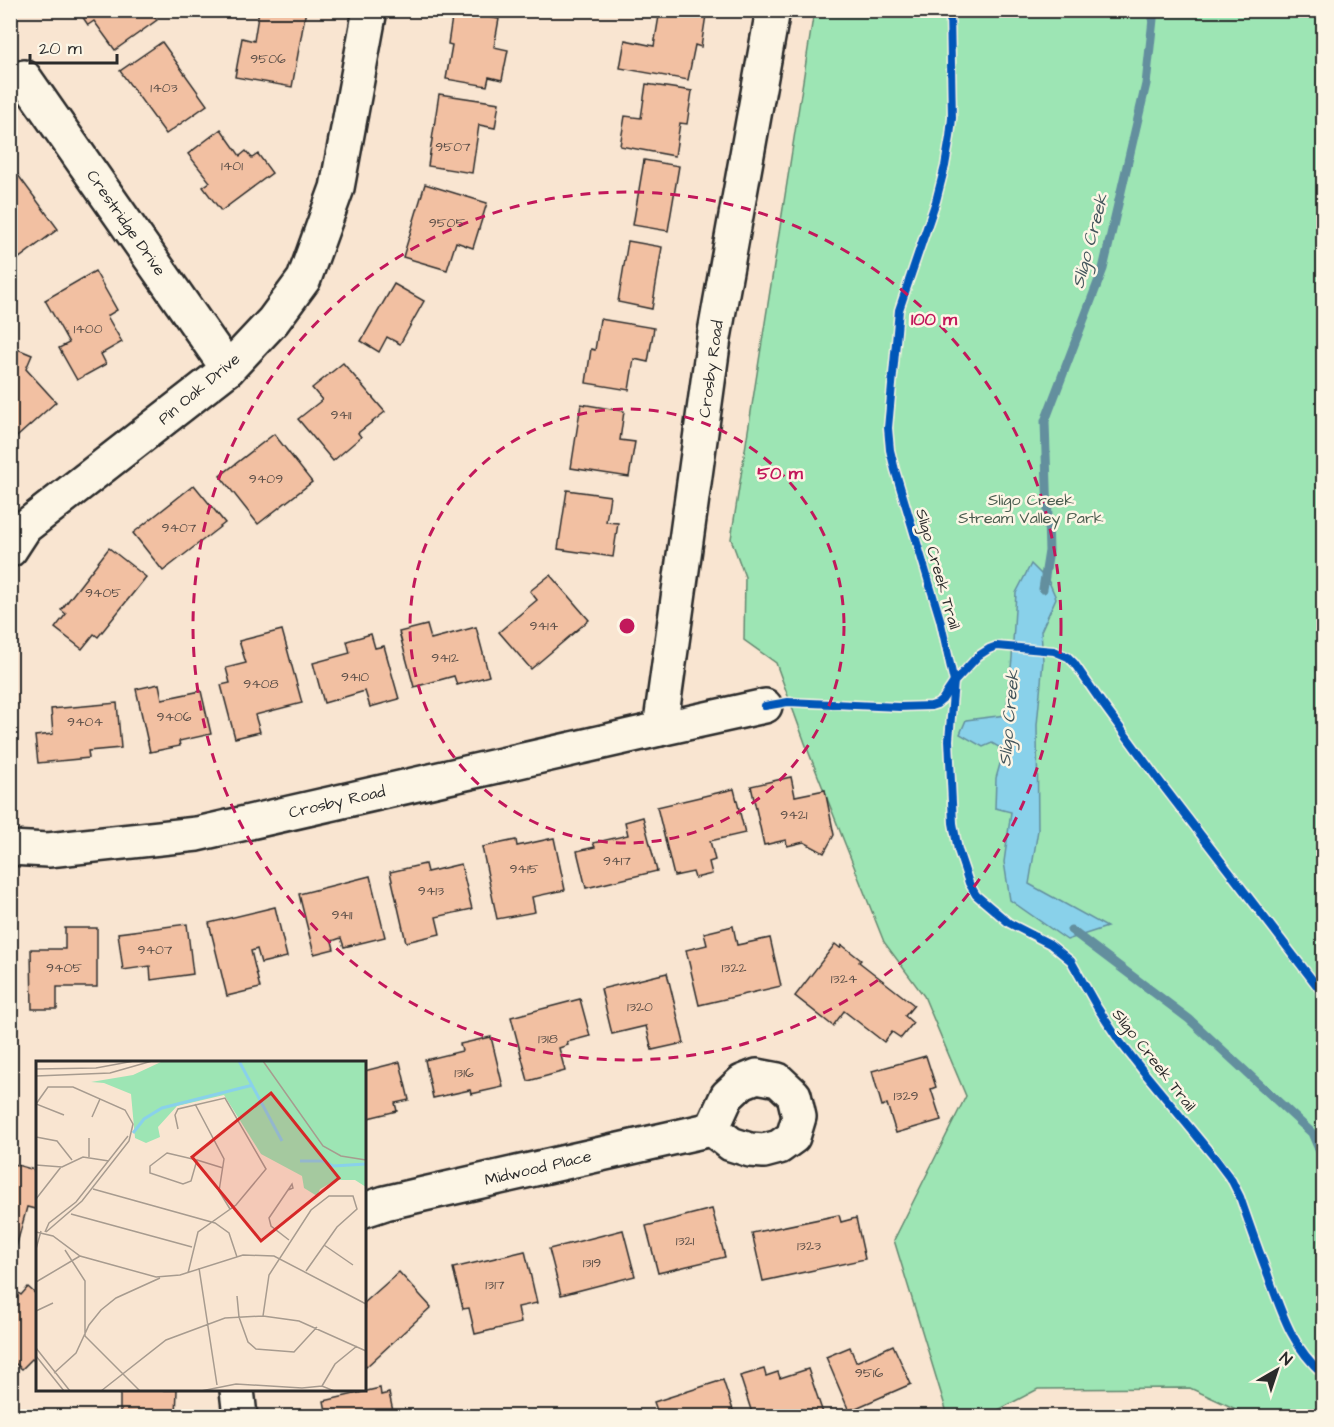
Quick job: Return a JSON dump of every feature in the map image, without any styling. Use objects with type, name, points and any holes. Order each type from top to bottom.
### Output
[{"type":"street","name":"Pin Oak Drive","points":[[10,550],[25,527],[228,369],[273,321],[304,279],[337,188],[370,10]]},
{"type":"street","name":"Crosby Road","points":[[660,729],[714,338],[773,10]]},
{"type":"street","name":"Crestridge Drive","points":[[15,74],[228,369]]},
{"type":"street","name":"Crosby Road","points":[[10,848],[48,850],[197,834],[765,706]]},
{"type":"street","name":"Midwood Place","points":[[366,1209],[415,1196],[712,1129]]},
{"type":"street","points":[[237,1391],[240,1416]]},
{"type":"green space","name":"Sligo Creek Stream Valley Park","points":[[814,11],[1323,11],[1323,1416],[1251,1416],[1190,1388],[1038,1389],[987,1416],[948,1416],[894,1240],[966,1096],[924,996],[884,942],[805,743],[776,663],[744,640],[745,577],[731,539]]},
{"type":"water","points":[[1031,564],[1049,582],[1056,598],[1041,631],[1043,661],[1037,725],[1038,830],[1029,884],[1107,927],[1067,940],[1010,900],[1004,862],[1011,812],[995,808],[996,778],[1004,750],[992,743],[983,747],[960,734],[966,720],[1006,715],[1016,593]]},
{"type":"building","points":[[78,10],[150,10],[157,20],[115,50],[94,21],[88,25]]},
{"type":"building","points":[[259,10],[306,10],[292,87],[235,77],[242,38],[254,41]]},
{"type":"building","points":[[660,10],[684,10],[706,15],[701,47],[695,45],[688,80],[620,68],[625,40],[654,46]]},
{"type":"building","points":[[453,11],[499,19],[494,47],[508,50],[502,80],[489,77],[487,86],[446,79],[452,45],[448,44]]},
{"type":"building","points":[[162,42],[207,105],[166,134],[120,71]]},
{"type":"building","points":[[646,84],[692,91],[687,124],[680,123],[675,156],[620,146],[625,116],[641,118]]},
{"type":"building","points":[[439,94],[499,103],[495,128],[479,125],[472,173],[428,166]]},
{"type":"building","points":[[221,129],[240,156],[246,151],[252,158],[258,154],[272,173],[221,211],[203,187],[210,182],[188,154]]},
{"type":"building","points":[[644,160],[679,166],[668,231],[633,225]]},
{"type":"building","points":[[15,171],[58,229],[10,265],[10,174]]},
{"type":"building","points":[[425,184],[487,203],[473,248],[456,242],[447,270],[403,257]]},
{"type":"building","points":[[628,241],[662,247],[652,309],[618,302]]},
{"type":"building","points":[[95,271],[117,310],[107,316],[122,342],[101,354],[106,364],[77,380],[59,348],[69,343],[45,300]]},
{"type":"building","points":[[394,284],[424,301],[400,344],[387,337],[379,352],[361,341]]},
{"type":"building","points":[[600,319],[654,328],[648,362],[634,359],[629,390],[586,383],[591,349],[595,350]]},
{"type":"building","points":[[10,346],[32,355],[26,369],[56,402],[10,443]]},
{"type":"building","points":[[343,363],[385,412],[358,433],[361,437],[333,461],[298,419],[322,400],[312,388]]},
{"type":"building","points":[[581,404],[624,411],[620,440],[635,442],[629,477],[571,468]]},
{"type":"building","points":[[274,434],[312,482],[258,524],[220,476]]},
{"type":"building","points":[[194,485],[225,523],[163,571],[133,533]]},
{"type":"building","points":[[567,490],[610,496],[606,522],[618,523],[613,557],[558,549]]},
{"type":"building","points":[[109,548],[146,577],[98,637],[94,634],[82,649],[55,628],[66,614],[61,610]]},
{"type":"building","points":[[550,575],[589,620],[531,669],[499,632],[537,600],[530,591]]},
{"type":"building","points":[[427,625],[431,639],[476,627],[489,676],[457,685],[454,676],[414,687],[399,632]]},
{"type":"building","points":[[282,630],[302,703],[255,715],[260,732],[235,738],[221,685],[230,683],[226,668],[246,663],[239,641]]},
{"type":"building","points":[[371,634],[375,648],[384,646],[399,699],[370,707],[365,691],[324,703],[313,663],[350,653],[347,641]]},
{"type":"building","points":[[159,684],[162,699],[201,691],[211,734],[179,741],[180,746],[150,752],[136,689]]},
{"type":"building","points":[[117,703],[121,748],[88,751],[89,758],[38,763],[35,736],[53,734],[51,709]]},
{"type":"building","points":[[791,777],[795,796],[825,790],[834,835],[824,853],[804,842],[787,846],[786,840],[764,845],[751,786]]},
{"type":"building","points":[[734,789],[745,833],[710,841],[715,860],[709,862],[712,874],[695,878],[693,872],[674,876],[657,807]]},
{"type":"building","points":[[643,817],[657,871],[586,888],[577,851],[595,847],[593,843],[628,835],[625,822]]},
{"type":"building","points":[[554,838],[565,890],[532,897],[535,912],[497,919],[482,847],[516,840],[517,846]]},
{"type":"building","points":[[425,864],[427,872],[461,864],[472,909],[436,917],[440,934],[406,942],[390,872]]},
{"type":"building","points":[[370,876],[385,937],[344,947],[341,938],[332,941],[334,949],[314,954],[299,894]]},
{"type":"building","points":[[275,907],[287,957],[261,963],[257,949],[251,951],[260,988],[227,996],[209,923]]},
{"type":"building","points":[[187,924],[193,974],[151,980],[150,966],[123,970],[118,933]]},
{"type":"building","points":[[733,926],[737,945],[770,938],[781,986],[699,1005],[686,950],[707,945],[704,933]]},
{"type":"building","points":[[65,928],[97,928],[97,987],[57,987],[57,1009],[32,1009],[31,949],[65,949]]},
{"type":"building","points":[[835,944],[840,948],[842,945],[861,960],[859,962],[914,1005],[905,1016],[913,1023],[901,1038],[892,1032],[884,1042],[844,1011],[833,1026],[795,996]]},
{"type":"building","points":[[667,973],[684,1043],[652,1050],[646,1026],[612,1034],[601,989]]},
{"type":"building","points":[[580,999],[590,1036],[567,1042],[568,1045],[559,1048],[565,1071],[528,1081],[511,1017]]},
{"type":"building","points":[[491,1037],[503,1087],[471,1094],[470,1090],[433,1098],[425,1060],[462,1051],[460,1044]]},
{"type":"building","points":[[926,1056],[936,1087],[931,1089],[941,1120],[896,1133],[887,1104],[882,1106],[872,1071]]},
{"type":"building","points":[[400,1062],[409,1100],[395,1103],[397,1111],[366,1119],[366,1070]]},
{"type":"building","points":[[10,1163],[36,1170],[36,1206],[35,1209],[27,1207],[15,1251],[10,1250]]},
{"type":"building","points":[[712,1209],[725,1257],[658,1273],[646,1226]]},
{"type":"building","points":[[839,1215],[841,1222],[856,1218],[865,1259],[763,1281],[752,1233]]},
{"type":"building","points":[[623,1230],[635,1276],[561,1295],[549,1249]]},
{"type":"building","points":[[525,1251],[537,1303],[518,1307],[521,1323],[475,1334],[469,1308],[463,1309],[453,1268]]},
{"type":"building","points":[[399,1272],[431,1307],[366,1367],[366,1301]]},
{"type":"building","points":[[10,1286],[21,1295],[28,1287],[36,1294],[36,1362],[32,1359],[22,1369],[10,1359]]},
{"type":"building","points":[[893,1345],[911,1384],[849,1411],[826,1357],[850,1347],[856,1362]]},
{"type":"building","points":[[764,1369],[766,1376],[778,1372],[780,1378],[808,1369],[824,1416],[753,1416],[740,1376]]},
{"type":"building","points":[[723,1380],[735,1416],[659,1416],[654,1402]]},
{"type":"building","points":[[380,1388],[381,1395],[389,1393],[394,1416],[327,1416],[324,1401]]},
{"type":"building","points":[[120,1391],[177,1391],[176,1416],[120,1416]]},
{"type":"waterway","name":"Sligo Creek","points":[[1043,589],[1049,551],[1045,421],[1103,269],[1146,84],[1154,10]]},
{"type":"waterway","name":"Sligo Creek","points":[[1071,930],[1189,1019],[1312,1133],[1324,1161]]},
{"type":"cycle path","name":"Sligo Creek Trail","points":[[950,10],[952,118],[950,137],[936,201],[899,310],[888,428],[895,470],[940,619],[954,682],[949,740],[953,823],[958,850],[969,883],[976,895],[1009,923],[1050,944],[1071,961],[1120,1042],[1232,1181],[1289,1329],[1304,1353],[1324,1375]]},
{"type":"cycle path","points":[[765,706],[788,702],[899,707],[931,706],[942,700],[954,682],[978,656],[997,646],[1054,651],[1068,657],[1157,778],[1324,995]]}]
